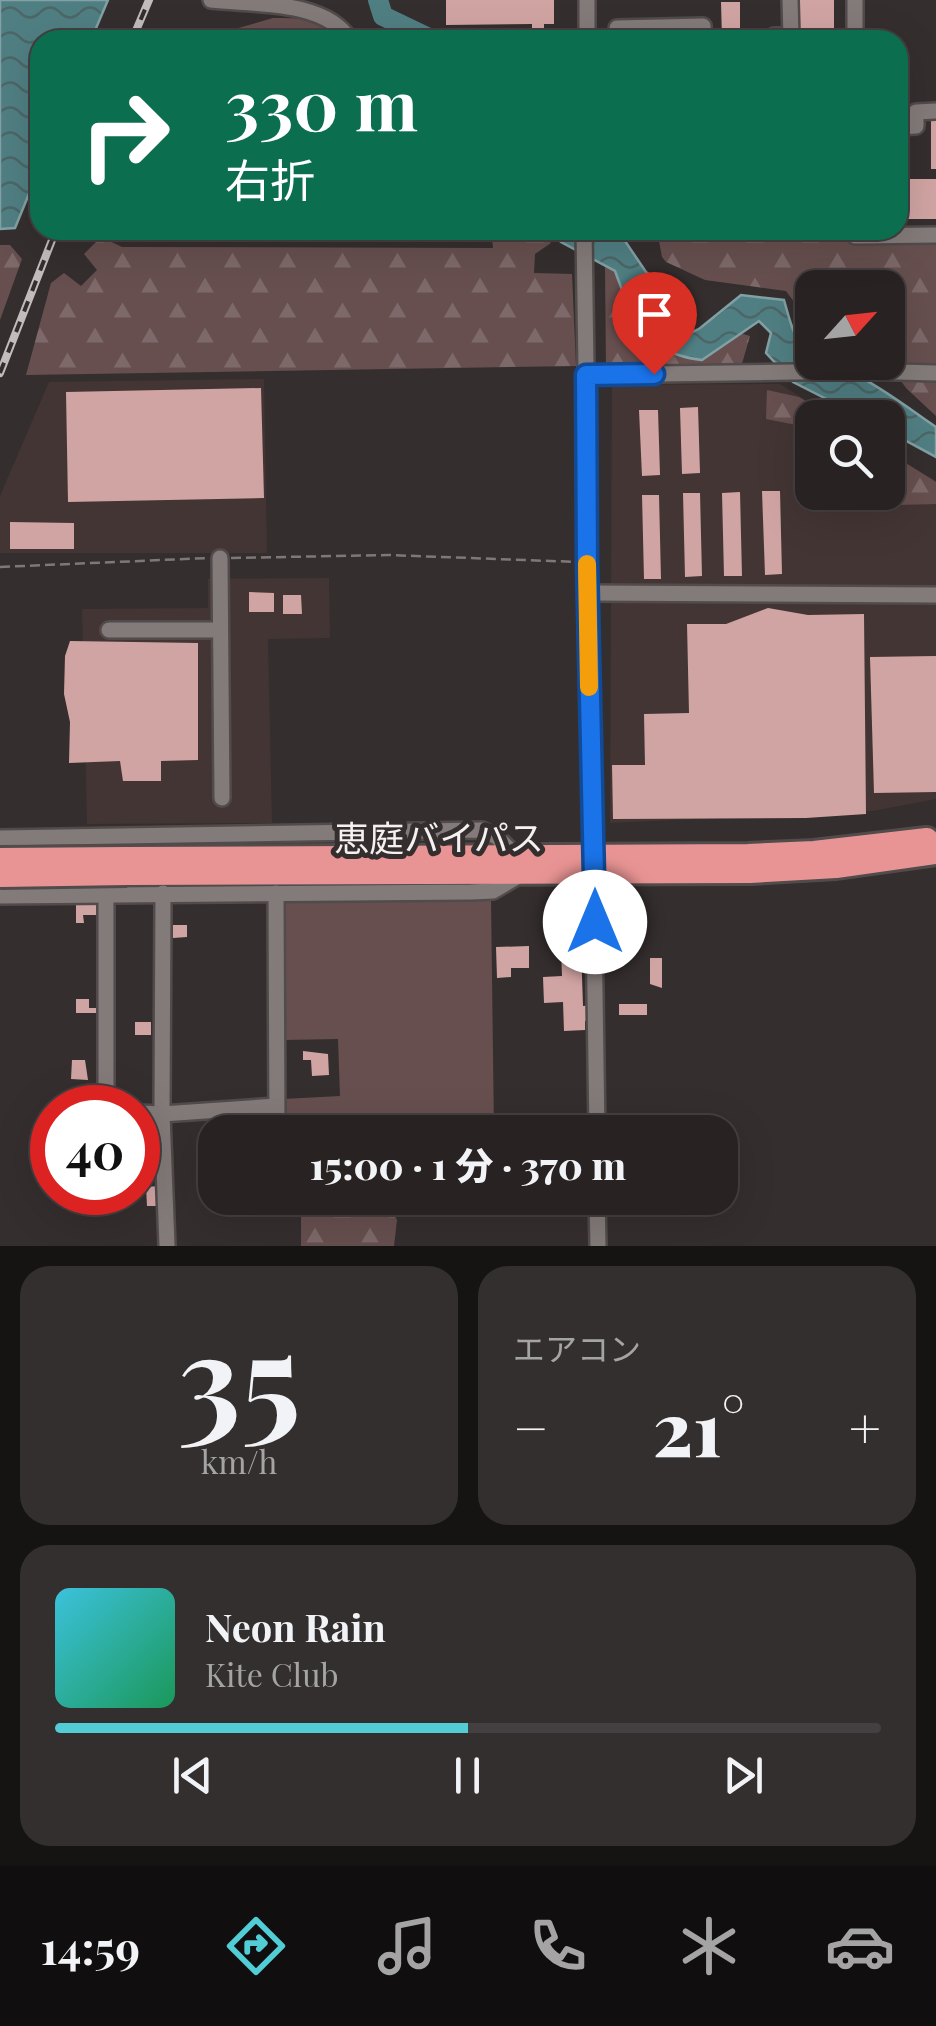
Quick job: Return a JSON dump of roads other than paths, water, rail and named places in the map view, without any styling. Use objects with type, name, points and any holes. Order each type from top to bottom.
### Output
[{"type":"highway","name":"恵庭バイパス","points":[[594,864],[814,852],[936,838]]},
{"type":"highway","name":"恵庭バイパス","points":[[0,860],[127,866],[519,863],[807,870],[936,853]]},
{"type":"highway","name":"恵庭バイパス","points":[[0,876],[127,866]]},
{"type":"street","points":[[211,0],[301,4],[334,21],[342,30]]},
{"type":"street","points":[[587,0],[587,30]]},
{"type":"street","points":[[790,0],[790,30]]},
{"type":"street","points":[[855,0],[855,30]]},
{"type":"street","points":[[617,30],[704,26],[704,30]]},
{"type":"street","points":[[908,126],[916,126],[916,112],[936,111]]},
{"type":"street","points":[[908,235],[936,235]]},
{"type":"street","points":[[584,240],[597,1115]]},
{"type":"street","points":[[586,375],[936,373]]},
{"type":"street","points":[[220,558],[222,798]]},
{"type":"street","points":[[588,593],[936,595]]},
{"type":"street","points":[[110,630],[219,630]]},
{"type":"street","points":[[0,838],[482,830],[497,836],[519,863],[493,891],[0,896]]},
{"type":"street","points":[[106,837],[106,1085]]},
{"type":"street","points":[[163,893],[162,1114],[167,1246]]},
{"type":"street","points":[[276,893],[276,1115]]},
{"type":"street","points":[[162,1114],[276,1106]]},
{"type":"street","points":[[598,1215],[598,1246]]},
{"type":"water","points":[[0,0],[108,0],[95,30],[30,30],[30,191],[15,228],[0,229]]},
{"type":"water","points":[[559,240],[624,240],[646,272],[667,287],[672,321],[686,335],[741,295],[784,300],[795,333],[795,380],[865,380],[897,400],[828,400],[793,382],[766,353],[771,333],[759,321],[702,360],[672,353],[659,343],[646,315],[628,306],[615,271]]},
{"type":"water","points":[[905,405],[936,427],[936,457],[905,440]]},
{"type":"waterway","points":[[378,0],[383,16],[412,30]]},
{"type":"railway","points":[[136,30],[149,0]]},
{"type":"railway","points":[[0,373],[52,240]]}]
